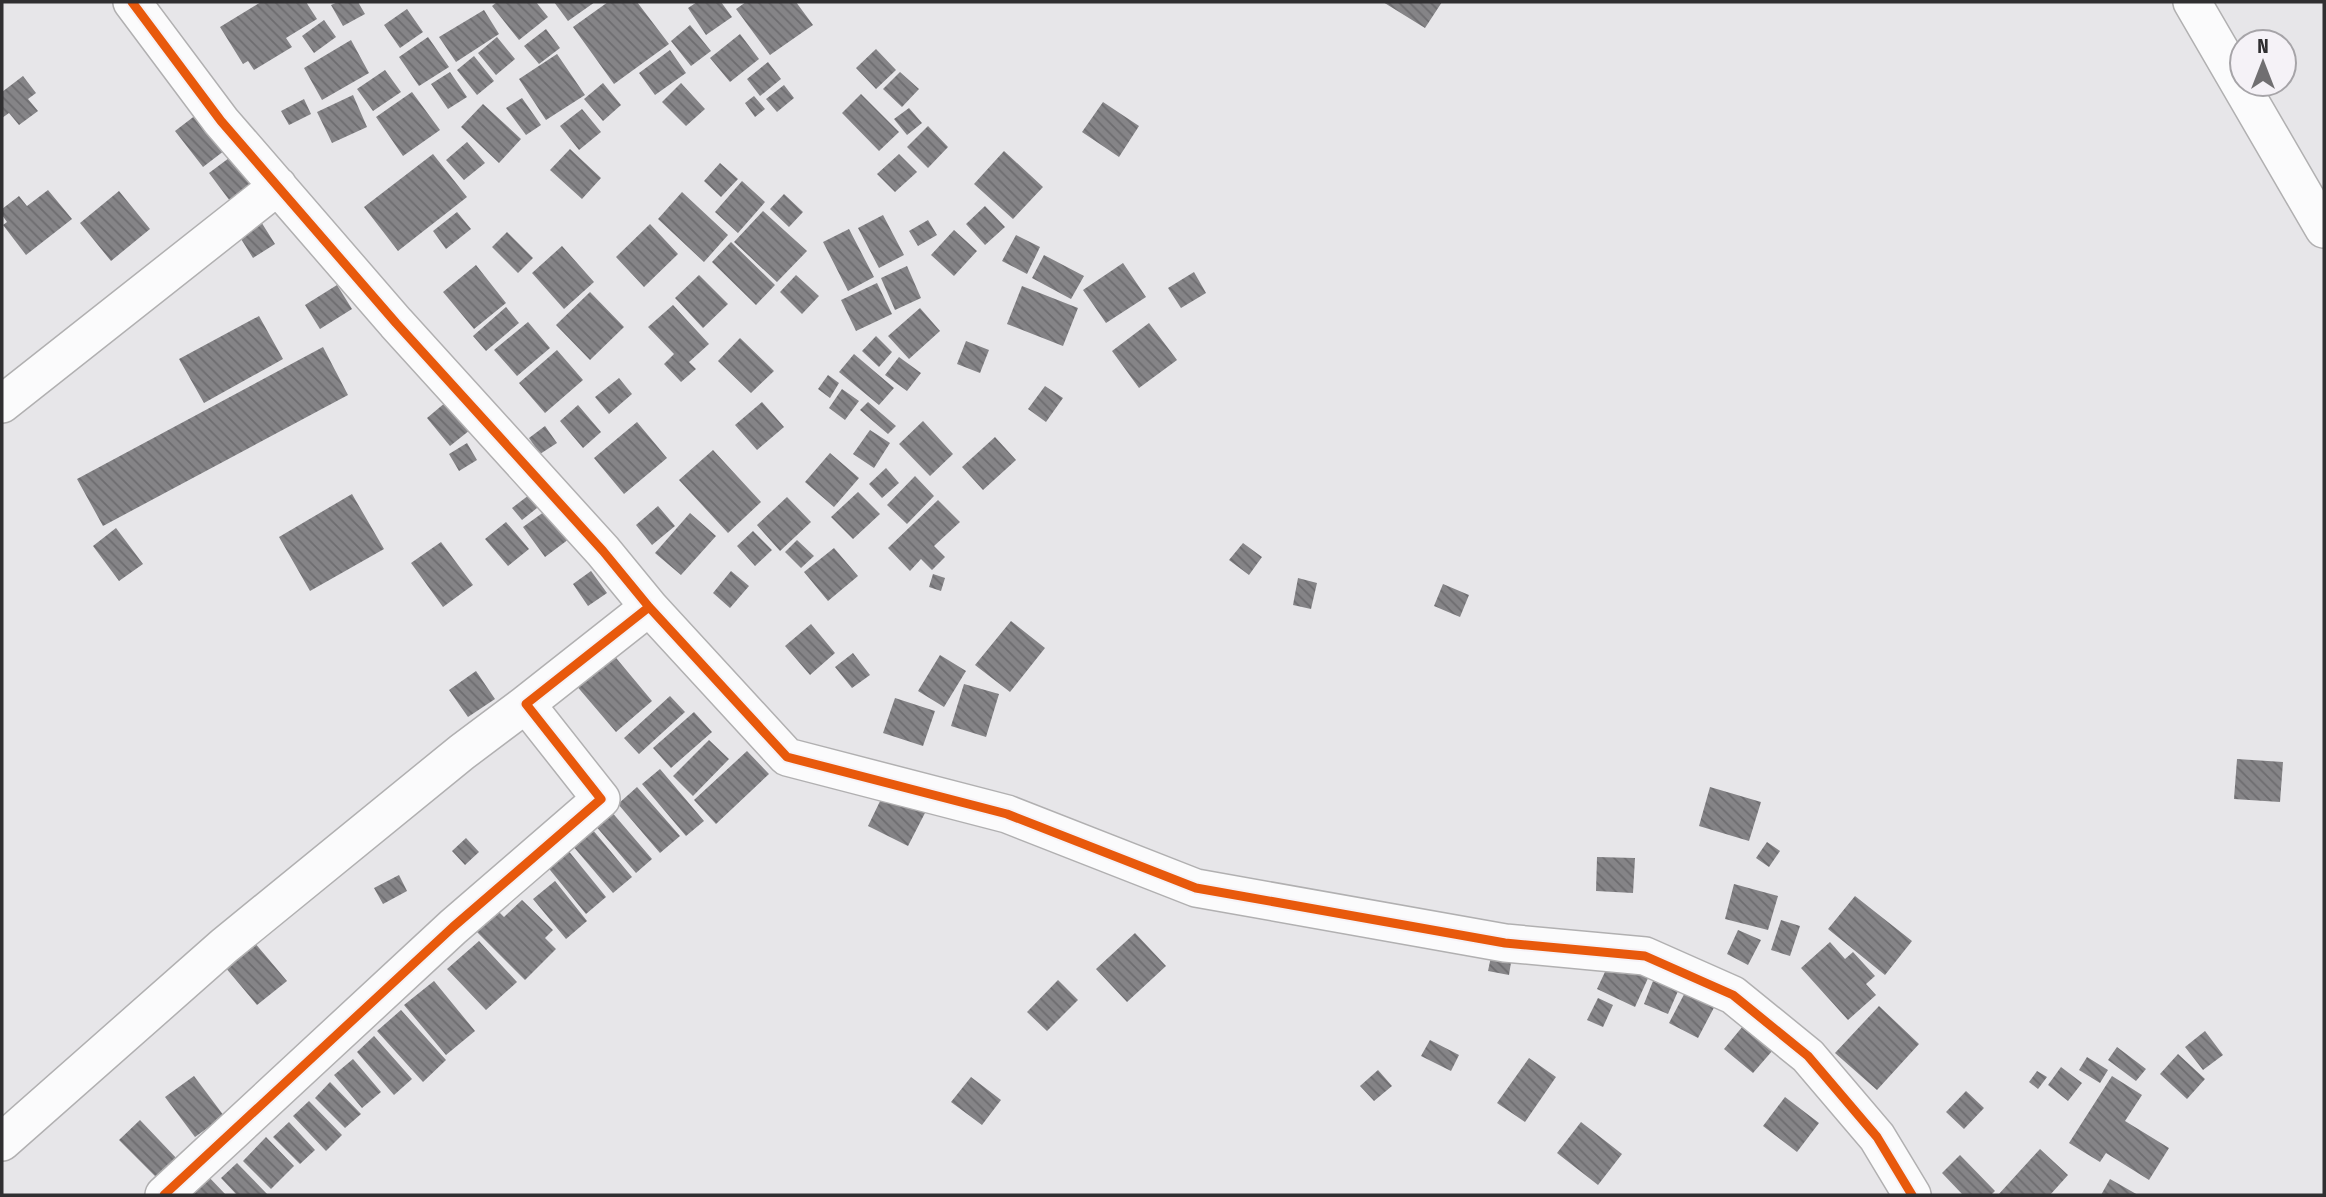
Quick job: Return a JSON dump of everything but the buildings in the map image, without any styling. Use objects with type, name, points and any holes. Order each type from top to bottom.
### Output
[{"type":"street","points":[[132,2],[221,121],[396,323],[786,757],[1007,814],[1196,888],[1505,943],[1645,956],[1733,995],[1808,1056],[1877,1137],[1912,1195]]},
{"type":"street","points":[[2192,2],[2324,229]]},
{"type":"street","points":[[2,404],[278,186]]},
{"type":"street","points":[[2,1142],[224,946],[463,752],[649,607]]},
{"type":"street","points":[[164,1195],[453,927],[601,799],[526,704]]},
{"type":"cycle path","points":[[132,2],[221,121],[396,323],[603,551],[649,607],[787,757],[1007,814],[1196,888],[1505,943],[1645,956],[1733,995],[1808,1056],[1877,1137],[1912,1195]]},
{"type":"cycle path","points":[[164,1195],[453,927],[601,799],[526,704],[649,607]]}]
